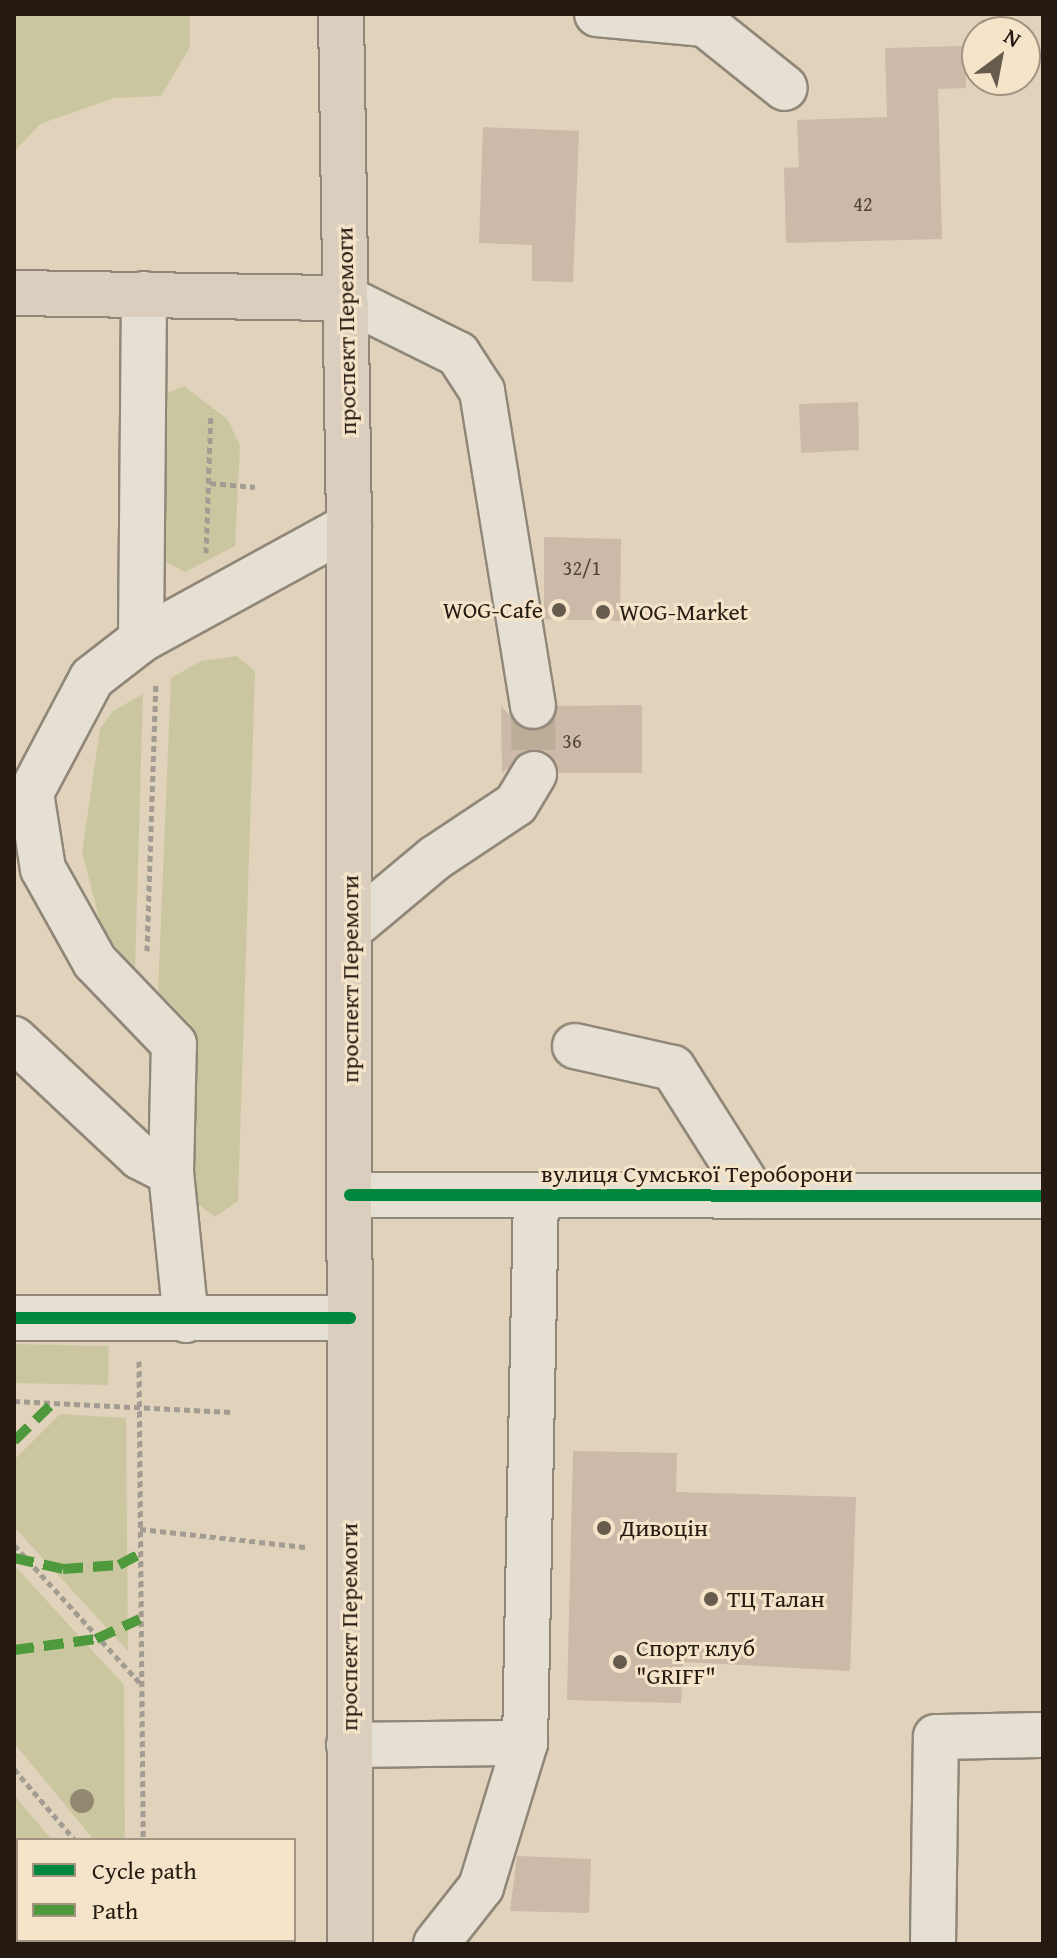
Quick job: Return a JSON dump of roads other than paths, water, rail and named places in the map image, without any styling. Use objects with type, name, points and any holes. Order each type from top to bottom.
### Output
[{"type":"main road","name":"проспект Перемоги","points":[[341,14],[349,526],[350,1944]]},
{"type":"main road","points":[[14,293],[345,298]]},
{"type":"street","points":[[597,14],[705,24],[785,88]]},
{"type":"street","points":[[144,294],[149,660]]},
{"type":"street","points":[[345,298],[458,354],[482,391],[533,706]]},
{"type":"street","points":[[186,1320],[171,1173],[174,1044],[145,1010],[95,962],[43,869],[31,793],[92,678],[149,660],[181,618],[349,526]]},
{"type":"street","points":[[350,929],[435,858],[516,804],[534,774]]},
{"type":"street","points":[[14,1039],[140,1157],[171,1173]]},
{"type":"street","points":[[575,1046],[673,1068],[754,1196]]},
{"type":"street","name":"вулиця Сумської Тероборони","points":[[350,1195],[1043,1196]]},
{"type":"street","points":[[436,1944],[481,1887],[525,1743],[536,1197]]},
{"type":"street","points":[[14,1318],[350,1318]]},
{"type":"street","points":[[933,1944],[936,1737],[1043,1735]]},
{"type":"street","points":[[349,1745],[525,1743]]},
{"type":"tunnel","points":[[533,706],[534,774]]},
{"type":"place","name":"WOG-Cafe","points":[[559,610]]},
{"type":"place","name":"WOG-Market","points":[[603,612]]},
{"type":"place","name":"Дивоцін","points":[[604,1528]]},
{"type":"place","name":"ТЦ Талан","points":[[711,1599]]},
{"type":"place","name":"Спорт клуб \"GRIFF\"","points":[[620,1662]]}]
